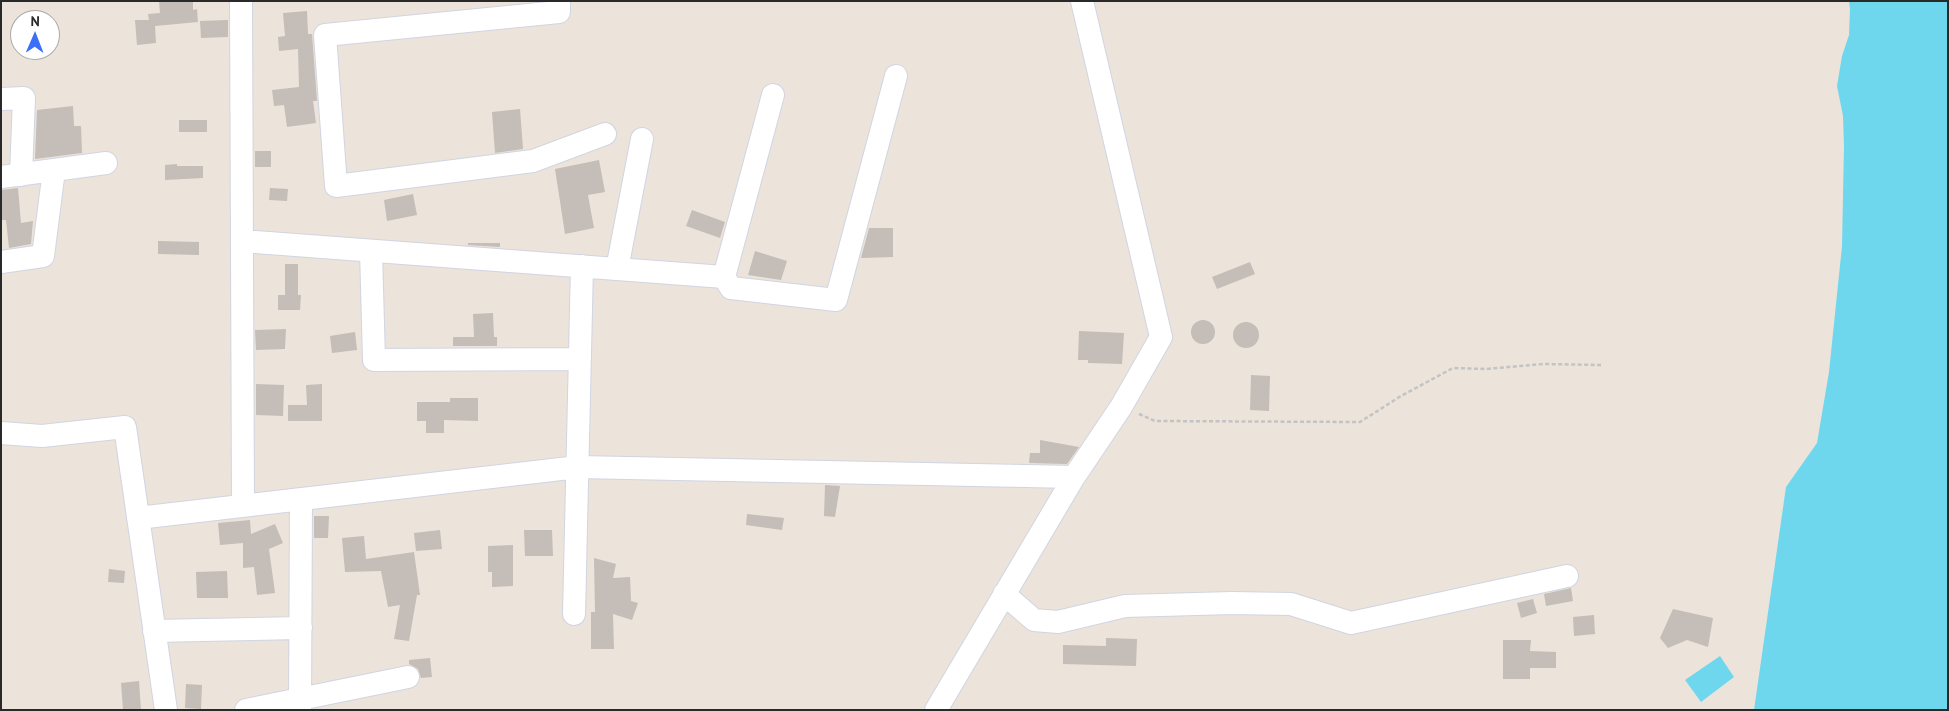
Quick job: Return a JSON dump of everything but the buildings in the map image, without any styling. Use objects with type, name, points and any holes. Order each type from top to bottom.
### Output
[{"type":"street","points":[[241,1],[243,506]]},
{"type":"street","points":[[558,1],[559,12],[325,35],[336,186],[533,161],[605,134]]},
{"type":"street","points":[[936,710],[1074,477],[1121,407],[1161,337],[1082,1]]},
{"type":"street","points":[[773,95],[724,277],[731,288],[836,300],[896,76]]},
{"type":"street","points":[[1,99],[24,98],[11,176],[106,163]]},
{"type":"street","points":[[617,269],[642,139]]},
{"type":"street","points":[[1,262],[43,256],[54,170]]},
{"type":"street","points":[[242,241],[724,277]]},
{"type":"street","points":[[371,251],[374,360],[580,359]]},
{"type":"street","points":[[574,614],[582,266]]},
{"type":"street","points":[[1,433],[42,436],[125,427],[166,710]]},
{"type":"street","points":[[138,518],[578,467],[1074,477]]},
{"type":"street","points":[[300,704],[301,499]]},
{"type":"street","points":[[1004,594],[1034,620],[1058,622],[1124,606],[1232,602],[1291,604],[1350,623],[1567,576]]},
{"type":"street","points":[[154,631],[300,628]]},
{"type":"street","points":[[246,710],[300,704],[408,677]]},
{"type":"path","points":[[1121,407],[1155,421],[1360,422],[1401,396],[1452,368],[1486,369],[1543,364],[1601,364]]},
{"type":"water","points":[[1849,1],[1948,1],[1948,710],[1754,710],[1786,487],[1817,443],[1829,372],[1842,246],[1844,146],[1843,116],[1837,86],[1842,56],[1849,35]]},
{"type":"water","points":[[1720,656],[1734,677],[1701,702],[1685,680]]}]
